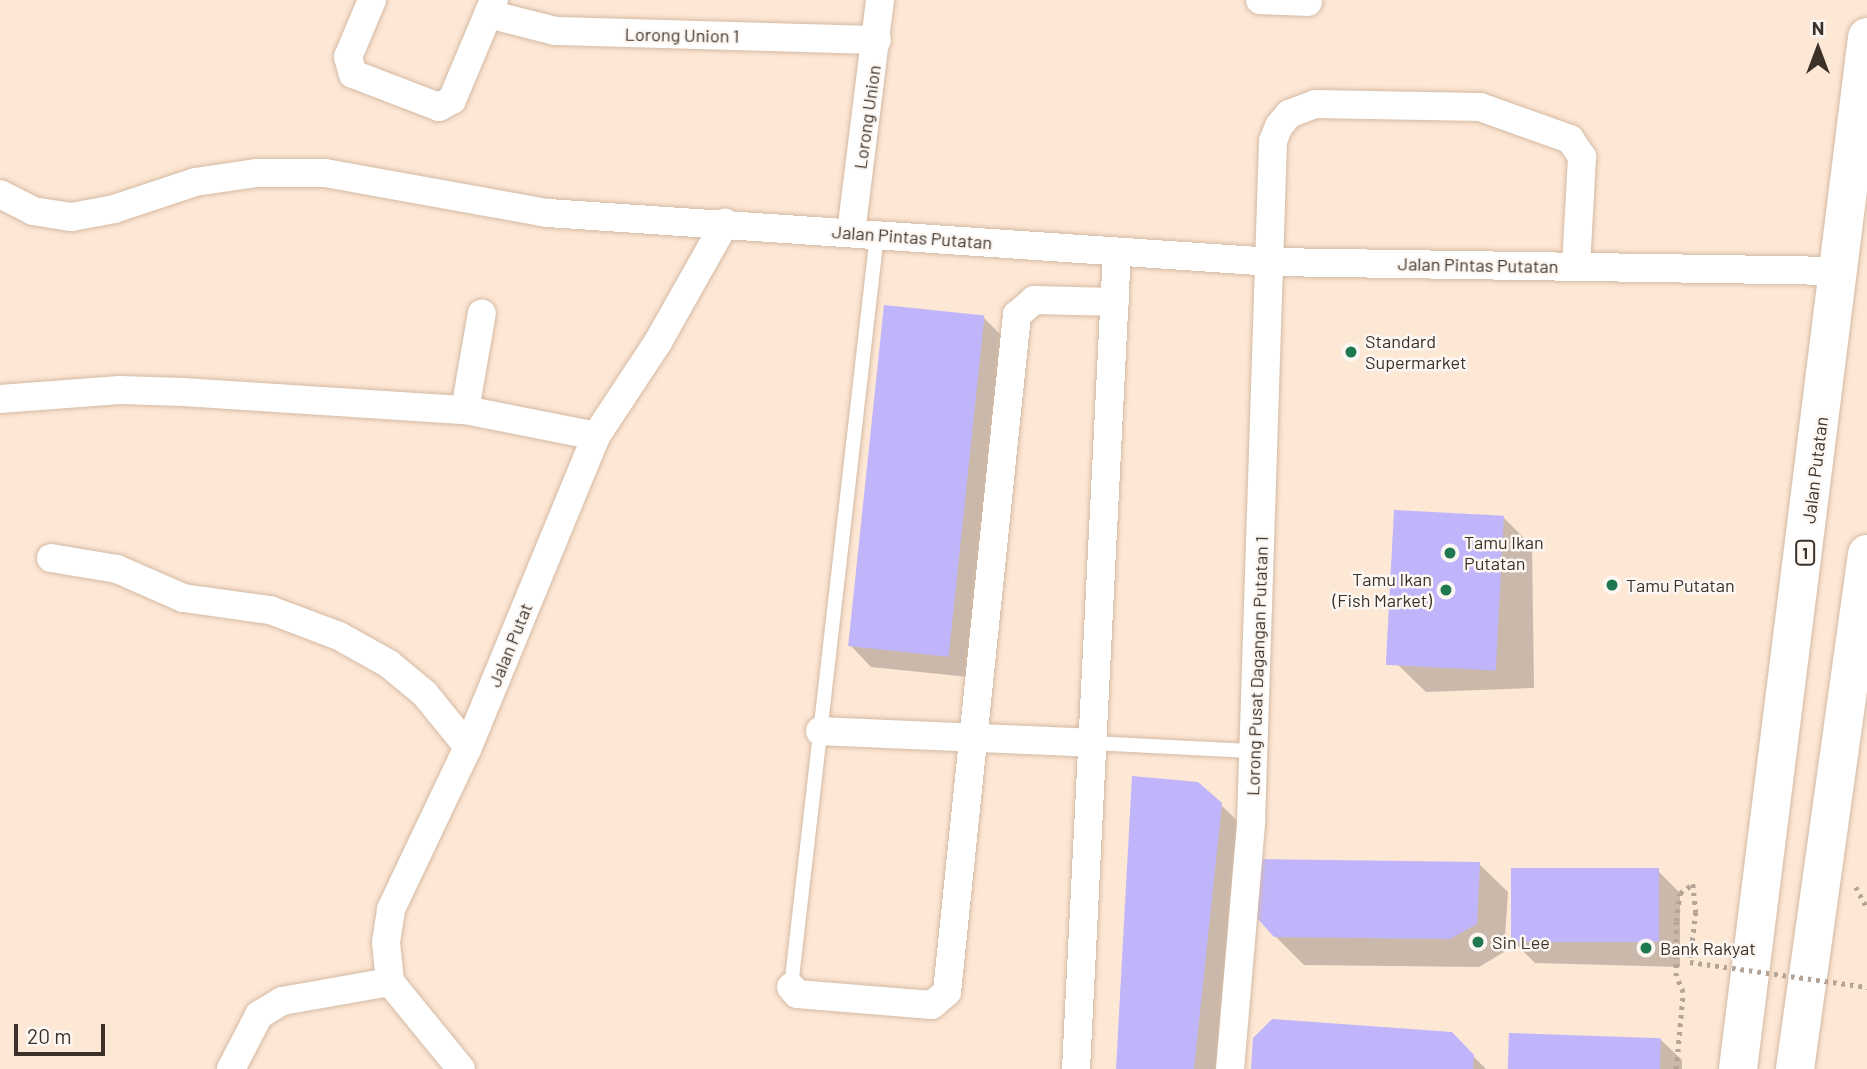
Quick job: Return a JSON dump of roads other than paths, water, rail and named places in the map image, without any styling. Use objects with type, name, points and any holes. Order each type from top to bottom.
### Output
[{"type":"highway","name":"Jalan Putatan","points":[[1738,1069],[1867,37]]},
{"type":"highway","points":[[1796,1069],[1867,554]]},
{"type":"street","name":"Lorong Union 1","points":[[372,0],[348,57],[353,74],[439,107],[452,100],[491,7],[555,31],[877,40]]},
{"type":"street","name":"Lorong Union","points":[[864,234],[880,0]]},
{"type":"street","points":[[1260,0],[1308,2]]},
{"type":"street","name":"Lorong Pusat Dagangan Putatan 1","points":[[1230,1069],[1253,751],[1272,262],[1273,141],[1279,126],[1301,107],[1480,107],[1570,139],[1582,157],[1576,267]]},
{"type":"street","name":"Jalan Pintas Putatan","points":[[0,194],[33,211],[72,217],[114,209],[195,182],[257,173],[325,173],[548,213],[725,223],[1117,252],[1272,262],[1839,271]]},
{"type":"street","name":"Jalan Putat","points":[[390,982],[386,942],[391,909],[468,747],[596,436],[658,342],[725,223]]},
{"type":"street","points":[[1076,1069],[1117,252]]},
{"type":"street","points":[[791,987],[797,993],[811,995],[932,1004],[941,1000],[947,992],[1017,315],[1034,300],[1115,302]]},
{"type":"street","points":[[465,410],[482,313]]},
{"type":"street","points":[[0,399],[120,390],[465,410],[596,436]]},
{"type":"street","points":[[51,558],[117,569],[183,598],[270,610],[339,636],[389,664],[425,694],[468,747]]},
{"type":"street","points":[[820,731],[1094,743]]},
{"type":"street","points":[[231,1069],[259,1014],[282,1001],[390,982],[461,1069]]},
{"type":"lane","points":[[791,987],[820,731],[864,234]]},
{"type":"lane","points":[[1094,743],[1253,751]]},
{"type":"place","name":"Standard Supermarket","points":[[1351,352]]},
{"type":"place","name":"Tamu Ikan Putatan","points":[[1450,553]]},
{"type":"place","name":"Tamu Putatan","points":[[1612,585]]},
{"type":"place","name":"Tamu Ikan (Fish Market)","points":[[1446,590]]},
{"type":"place","name":"Sin Lee","points":[[1478,942]]},
{"type":"place","name":"Bank Rakyat","points":[[1646,948]]}]
